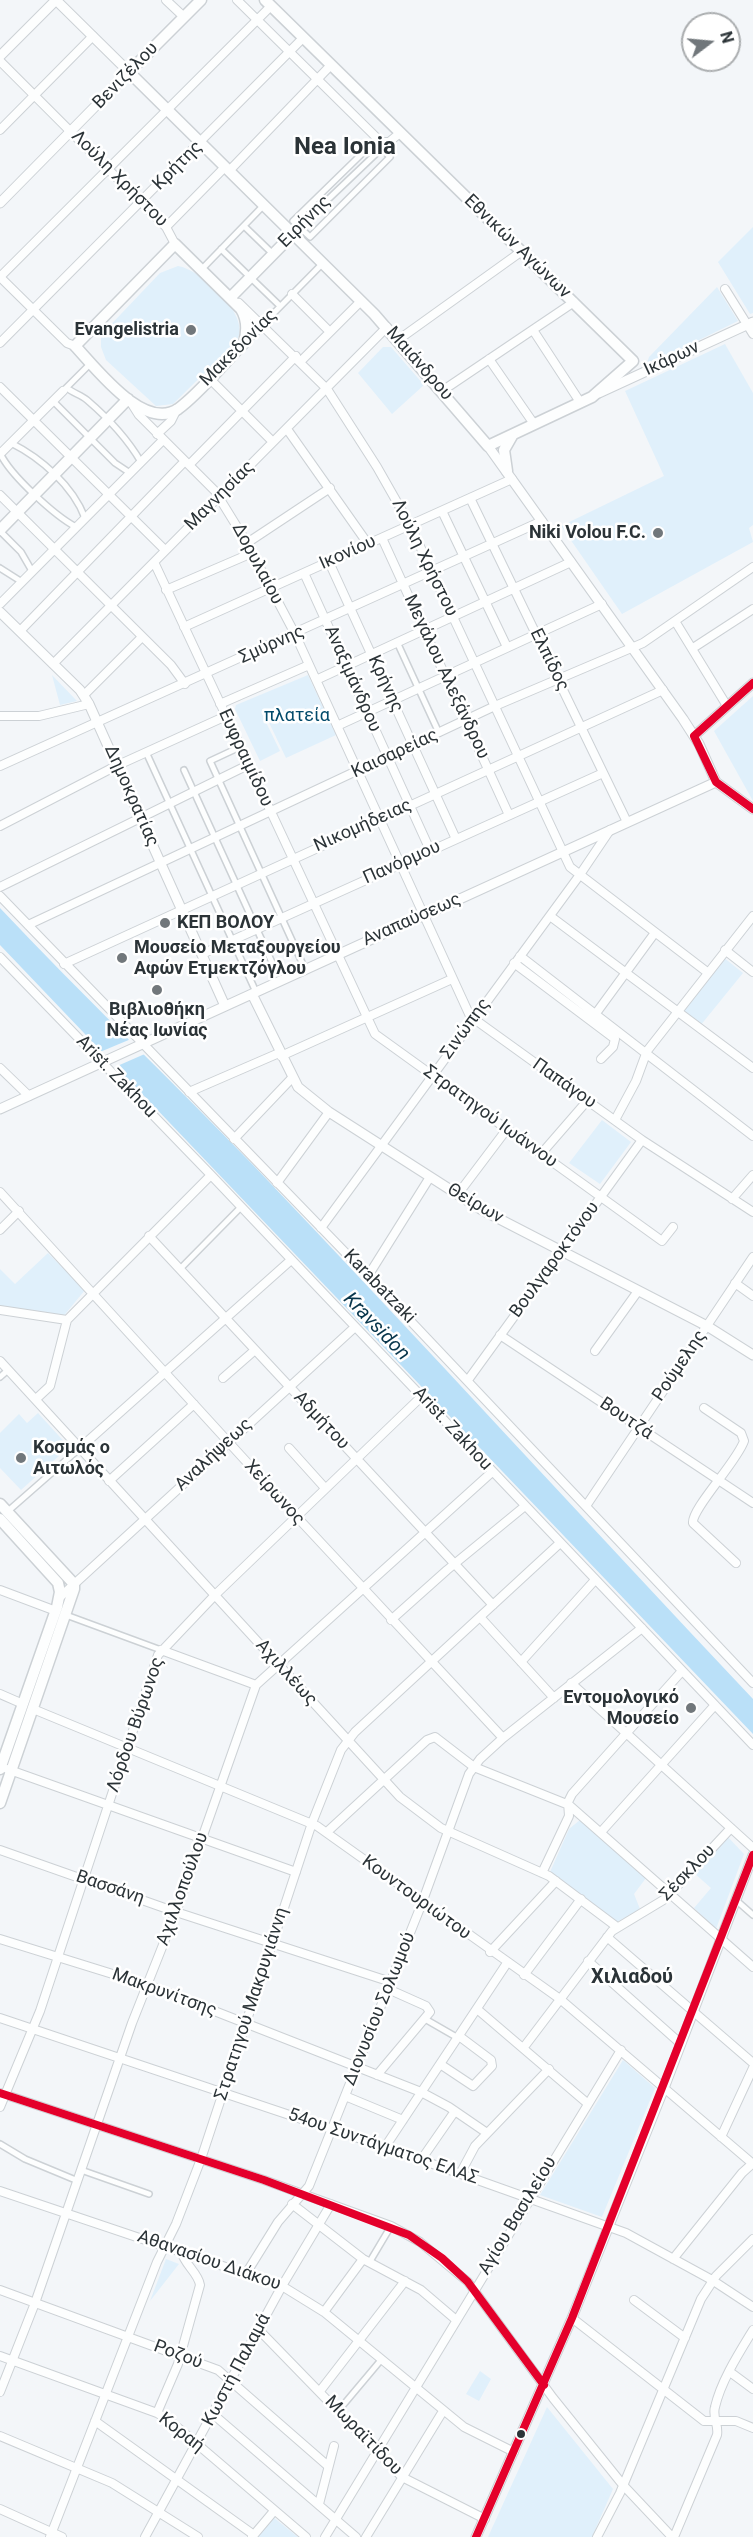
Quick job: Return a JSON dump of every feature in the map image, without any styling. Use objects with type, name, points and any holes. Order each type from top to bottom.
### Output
[{"type":"main road","name":"Βενιζέλου","points":[[129,72],[201,0]]},
{"type":"main road","name":"Εθνικών Αγώνων","points":[[268,3],[633,361]]},
{"type":"main road","name":"Μαιάνδρου","points":[[129,72],[264,205],[296,230],[322,263],[387,327],[488,446]]},
{"type":"main road","name":"Ειρήνης","points":[[231,299],[296,230]]},
{"type":"main road","name":"Λούλη Χρήστου","points":[[175,244],[243,312],[247,328],[244,343]]},
{"type":"main road","points":[[75,346],[175,244]]},
{"type":"main road","name":"Μακεδονίας","points":[[177,409],[244,343]]},
{"type":"main road","name":"Δορυλαίου","points":[[75,346],[130,402]]},
{"type":"main road","name":"Ικάρων","points":[[488,446],[592,397],[633,361]]},
{"type":"main road","points":[[0,531],[108,420],[130,402],[158,414],[177,409]]},
{"type":"main road","points":[[510,475],[505,446],[518,432]]},
{"type":"main road","points":[[0,1803],[3,1768],[74,1584],[2,1516]]},
{"type":"main road","points":[[2,1516],[58,1583],[61,1613]]},
{"type":"street","name":"Μαιάνδρου","points":[[56,0],[129,72]]},
{"type":"street","points":[[0,56],[56,0]]},
{"type":"street","points":[[166,0],[184,17]]},
{"type":"street","points":[[237,0],[381,142],[389,142],[400,133]]},
{"type":"street","points":[[0,277],[257,20],[268,3]]},
{"type":"street","points":[[0,130],[93,36]]},
{"type":"street","name":"Κρήτης","points":[[0,343],[303,38]]},
{"type":"street","name":"Λούλη Χρήστου","points":[[0,60],[166,227],[175,244]]},
{"type":"street","points":[[166,227],[332,65]]},
{"type":"street","name":"Βενιζέλου","points":[[0,204],[129,72]]},
{"type":"street","name":"Ειρήνης","points":[[382,148],[390,157],[310,237],[296,230],[382,148]]},
{"type":"street","points":[[201,270],[264,205]]},
{"type":"street","points":[[244,226],[273,254]]},
{"type":"street","points":[[220,249],[280,306]]},
{"type":"street","points":[[398,340],[522,251]]},
{"type":"street","name":"Μακεδονίας","points":[[244,343],[322,263]]},
{"type":"street","name":"Δορυλαίου","points":[[0,277],[67,343],[75,346]]},
{"type":"street","points":[[725,289],[750,323],[753,334]]},
{"type":"street","points":[[292,294],[330,332]]},
{"type":"street","name":"Λούλη Χρήστου","points":[[231,299],[244,306],[327,389],[352,425],[410,525],[518,755],[538,803],[570,867],[654,934],[707,972]]},
{"type":"street","points":[[20,631],[131,517],[361,301]]},
{"type":"street","points":[[442,391],[574,302]]},
{"type":"street","name":"Ικάρων","points":[[592,397],[750,323]]},
{"type":"street","name":"Μαγνησίας","points":[[53,664],[387,327]]},
{"type":"street","points":[[533,330],[580,402]]},
{"type":"street","points":[[489,359],[534,424]]},
{"type":"street","points":[[76,527],[64,520],[6,465],[0,453],[91,363]]},
{"type":"street","points":[[209,378],[273,442]]},
{"type":"street","points":[[0,387],[165,550]]},
{"type":"street","points":[[65,389],[88,401],[108,420],[131,445],[141,462]]},
{"type":"street","points":[[53,401],[89,439],[115,463],[130,473]]},
{"type":"street","name":"Δορυλαίου","points":[[130,402],[160,437],[219,496],[247,543],[295,634],[423,915]]},
{"type":"street","name":"Μακεδονίας","points":[[0,604],[141,462],[177,409]]},
{"type":"street","points":[[287,429],[368,544]]},
{"type":"street","points":[[11,442],[33,455],[75,496],[85,518]]},
{"type":"street","name":"Μαιάνδρου","points":[[488,446],[663,690],[694,736],[716,782]]},
{"type":"street","name":"Ικονίου","points":[[184,627],[470,498],[510,475]]},
{"type":"street","points":[[247,543],[330,488]]},
{"type":"street","points":[[0,495],[142,637],[185,684]]},
{"type":"street","name":"Ελπίδος","points":[[470,498],[627,822]]},
{"type":"street","points":[[442,511],[507,647]]},
{"type":"street","name":"Σμύρνης","points":[[0,766],[206,675],[542,521]]},
{"type":"street","points":[[0,531],[21,552],[32,571]]},
{"type":"street","name":"Μεγάλου Αλεξάνδρου","points":[[382,538],[509,816]]},
{"type":"street","points":[[166,590],[252,553]]},
{"type":"street","name":"Ευφραιμίδου","points":[[154,562],[337,955]]},
{"type":"street","name":"Κρήνης","points":[[329,562],[456,839]]},
{"type":"street","points":[[316,680],[571,562]]},
{"type":"street","name":"Καισαρείας","points":[[28,925],[414,746],[495,706],[632,648],[753,567]]},
{"type":"street","points":[[0,568],[22,582]]},
{"type":"street","name":"Αναξιμάνδρου","points":[[304,573],[430,850]]},
{"type":"street","points":[[337,726],[602,604]]},
{"type":"street","points":[[693,648],[753,609]]},
{"type":"street","name":"Δημοκρατίας","points":[[0,612],[84,695],[99,723],[116,766],[225,1006]]},
{"type":"street","points":[[675,621],[727,706]]},
{"type":"street","points":[[84,695],[142,637]]},
{"type":"street","points":[[397,642],[439,733]]},
{"type":"street","points":[[220,704],[309,665]]},
{"type":"street","points":[[694,736],[753,683]]},
{"type":"street","name":"Νικομήδειας","points":[[64,964],[663,690]]},
{"type":"street","points":[[0,716],[39,716],[89,704]]},
{"type":"street","points":[[0,826],[116,766],[226,716]]},
{"type":"street","points":[[240,747],[210,761],[305,969]]},
{"type":"street","points":[[146,753],[254,993]]},
{"type":"street","points":[[0,887],[139,816],[248,765]]},
{"type":"street","points":[[184,770],[275,969]]},
{"type":"street","name":"Πανόρμου","points":[[202,954],[603,773]]},
{"type":"street","points":[[716,782],[753,809]]},
{"type":"street","name":"Αναπαύσεως","points":[[0,1109],[716,782]]},
{"type":"street","name":"Σινώπης","points":[[321,1228],[472,1019],[550,916],[610,830]]},
{"type":"street","name":"Karabatzaki","points":[[0,896],[141,1045],[368,1275],[753,1683]]},
{"type":"street","name":"Παπάγου","points":[[423,915],[472,1019],[642,1140],[753,1212]]},
{"type":"street","points":[[550,916],[753,1068]]},
{"type":"street","points":[[615,1120],[636,1081],[646,1051],[707,972],[752,921]]},
{"type":"street","points":[[593,1017],[654,934]]},
{"type":"street","points":[[725,950],[753,972]]},
{"type":"street","name":"Στρατηγού Ιωάννου","points":[[337,955],[366,1019],[379,1038],[662,1241],[673,1227]]},
{"type":"street","name":"Arist. Zakhou","points":[[0,957],[105,1061],[291,1260],[753,1745]]},
{"type":"street","points":[[517,960],[593,1017],[646,1051],[753,1136]]},
{"type":"street","points":[[189,1092],[366,1019],[452,979]]},
{"type":"street","name":"Θείρων","points":[[254,993],[292,1078],[300,1089],[329,1112],[380,1147],[458,1194],[707,1326],[753,1355]]},
{"type":"street","points":[[593,1017],[615,1041],[601,1059]]},
{"type":"street","points":[[0,1068],[29,1096]]},
{"type":"street","points":[[234,1139],[292,1078]]},
{"type":"street","points":[[541,1154],[587,1101]]},
{"type":"street","points":[[277,1183],[329,1112]]},
{"type":"street","points":[[458,1194],[507,1129]]},
{"type":"street","name":"Βουλγαροκτόνου","points":[[468,1380],[560,1250],[642,1140]]},
{"type":"street","points":[[36,1399],[50,1386],[67,1320],[93,1291],[211,1174]]},
{"type":"street","points":[[732,1199],[753,1175]]},
{"type":"street","points":[[368,1275],[430,1177]]},
{"type":"street","name":"Χείρωνος","points":[[0,1192],[93,1291],[391,1620],[503,1738]]},
{"type":"street","points":[[180,1269],[242,1207]]},
{"type":"street","points":[[0,1230],[19,1211]]},
{"type":"street","name":"Αδμήτου","points":[[148,1236],[493,1605]]},
{"type":"street","name":"Ρούμελης","points":[[586,1506],[753,1257]]},
{"type":"street","points":[[2,1516],[291,1260]]},
{"type":"street","points":[[735,1283],[753,1296]]},
{"type":"street","points":[[595,1351],[638,1291]]},
{"type":"street","points":[[0,1310],[67,1320]]},
{"type":"street","name":"Αναλήψεως","points":[[59,1598],[356,1327]]},
{"type":"street","name":"Βουτζά","points":[[500,1335],[753,1503]]},
{"type":"street","points":[[223,1378],[255,1350]]},
{"type":"street","name":"Αχιλλέως","points":[[0,1361],[278,1663],[383,1781],[404,1801],[448,1831],[556,1881],[617,1927]]},
{"type":"street","points":[[0,1377],[8,1370]]},
{"type":"street","name":"Λόρδου Βύρωνος","points":[[0,2107],[3,2094],[33,2029],[84,1880],[146,1684],[161,1650],[296,1516],[421,1397]]},
{"type":"street","points":[[109,1481],[194,1404]]},
{"type":"street","points":[[704,1408],[741,1433],[744,1441],[720,1481],[694,1514],[693,1523],[736,1563]]},
{"type":"street","points":[[289,1448],[325,1488]]},
{"type":"street","name":"Αχιλλοπούλου","points":[[0,2392],[35,2303],[121,2057],[176,1912],[256,1685],[492,1472]]},
{"type":"street","points":[[391,1620],[454,1564],[525,1506]]},
{"type":"street","name":"Στρατηγού Μακρυγιάννη","points":[[51,2535],[105,2394],[201,2159],[312,1823],[346,1740],[560,1543]]},
{"type":"street","points":[[521,1662],[595,1580]]},
{"type":"street","points":[[0,1590],[256,1685]]},
{"type":"street","points":[[480,1617],[554,1698]]},
{"type":"street","name":"Διονυσίου Σολωμού","points":[[247,2272],[278,2222],[309,2186],[422,1903],[465,1782],[474,1767],[503,1738],[642,1628]]},
{"type":"street","points":[[542,1873],[569,1816],[572,1794],[682,1671]]},
{"type":"street","points":[[571,1683],[753,1848]]},
{"type":"street","name":"Κουντουριώτου","points":[[0,1694],[312,1823],[327,1832],[490,1952],[560,1999],[753,2164]]},
{"type":"street","points":[[601,1832],[715,1705]]},
{"type":"street","points":[[327,1832],[427,1740],[434,1737],[474,1767],[569,1805],[753,1967]]},
{"type":"street","points":[[3,1768],[296,1872]]},
{"type":"street","name":"Σέσκλου","points":[[524,2047],[607,1937],[617,1927],[656,1905],[670,1894],[731,1828]]},
{"type":"street","name":"Βασσάνη","points":[[0,1850],[389,1985],[428,2008],[430,2012],[424,2019]]},
{"type":"street","points":[[476,2537],[544,2385],[609,2228],[753,1855]]},
{"type":"street","points":[[490,1952],[556,1881]]},
{"type":"street","points":[[524,1975],[581,1899]]},
{"type":"street","points":[[736,1901],[753,1915]]},
{"type":"street","points":[[607,1937],[753,2066],[721,2137]]},
{"type":"street","name":"Μακρυνίτσης","points":[[0,1938],[148,1985],[421,2092],[455,2111],[487,2133]]},
{"type":"street","points":[[588,1960],[681,2044]]},
{"type":"street","points":[[385,2147],[507,1963]]},
{"type":"street","points":[[477,2009],[587,2103]]},
{"type":"street","name":"54ου Συντάγματος ΕΛΑΣ","points":[[0,2018],[385,2147],[626,2233],[712,2280],[753,2307]]},
{"type":"street","points":[[377,2075],[424,2019],[458,2037],[492,2062],[492,2066],[473,2086],[440,2064]]},
{"type":"street","name":"Αγίου Βασιλείου","points":[[325,2537],[455,2319],[621,2050]]},
{"type":"street","points":[[459,2174],[474,2146],[549,2069]]},
{"type":"street","points":[[3,2094],[331,2204],[391,2226],[434,2251],[474,2289],[544,2385],[623,2485],[673,2537],[717,2435],[718,2422],[714,2408],[753,2330]]},
{"type":"street","points":[[345,2096],[403,2120]]},
{"type":"street","points":[[421,2160],[455,2111]]},
{"type":"street","points":[[0,2144],[25,2159],[78,2181]]},
{"type":"street","points":[[673,2259],[742,2173],[753,2164]]},
{"type":"street","points":[[81,2170],[149,2194]]},
{"type":"street","name":"Αθανασίου Διάκου","points":[[0,2191],[247,2272],[282,2286],[324,2312],[443,2411],[476,2434],[514,2451]]},
{"type":"street","points":[[292,2204],[366,2261],[429,2296],[455,2319]]},
{"type":"street","name":"Κωστή Παλαμά","points":[[146,2537],[198,2445],[282,2286],[331,2204]]},
{"type":"street","points":[[324,2312],[391,2226]]},
{"type":"street","points":[[597,2537],[623,2485],[712,2280],[753,2239]]},
{"type":"street","points":[[157,2413],[181,2355],[200,2285],[199,2279],[184,2261],[181,2250]]},
{"type":"street","points":[[320,2391],[405,2281]]},
{"type":"street","name":"Ροζού","points":[[0,2290],[218,2370],[328,2466]]},
{"type":"street","points":[[634,2300],[685,2338]]},
{"type":"street","points":[[572,2318],[704,2421],[736,2421],[753,2428]]},
{"type":"street","name":"Μωραϊτίδου","points":[[259,2330],[402,2477],[485,2519]]},
{"type":"street","name":"Κοραή","points":[[0,2356],[157,2413],[173,2423],[306,2537]]},
{"type":"street","points":[[339,2410],[381,2360]]},
{"type":"street","points":[[730,2372],[753,2389]]},
{"type":"street","points":[[366,2537],[443,2411]]},
{"type":"street","points":[[214,2415],[356,2537]]},
{"type":"street","points":[[95,2421],[178,2478],[253,2536],[274,2511]]},
{"type":"street","points":[[0,2436],[112,2483],[198,2537]]},
{"type":"street","points":[[319,2504],[334,2446]]},
{"type":"street","points":[[0,2510],[51,2535],[62,2537]]},
{"type":"green space","points":[[753,227],[753,313],[750,314],[718,262]]},
{"type":"green space","points":[[178,266],[199,276],[223,296],[238,321],[239,333],[235,343],[173,404],[156,406],[106,360],[101,347],[101,335],[160,273]]},
{"type":"green space","points":[[717,287],[738,321],[652,363],[647,363],[649,357]]},
{"type":"green space","points":[[725,344],[753,393],[753,525],[749,528],[753,542],[622,614],[561,526],[664,476],[625,391]]},
{"type":"green space","points":[[383,347],[391,347],[424,385],[392,414],[358,373]]},
{"type":"green space","points":[[52,675],[77,701],[60,705]]},
{"type":"green space","name":"πλατεία","points":[[308,675],[336,735],[286,758],[263,710],[261,712],[280,751],[260,761],[235,709],[236,705]]},
{"type":"green space","points":[[753,696],[753,801],[714,731]]},
{"type":"green space","points":[[723,957],[743,973],[700,1026],[681,1011]]},
{"type":"green space","points":[[602,1120],[631,1142],[600,1184],[569,1163]]},
{"type":"green space","points":[[48,1253],[85,1290],[62,1318],[0,1308],[0,1269],[15,1284]]},
{"type":"green space","points":[[38,1413],[69,1447],[21,1490],[0,1468],[0,1433],[19,1414],[27,1423]]},
{"type":"green space","points":[[580,1820],[646,1878],[634,1894],[640,1909],[617,1922],[550,1872],[569,1829]]},
{"type":"green space","points":[[727,1836],[744,1854],[716,1929],[694,1908],[711,1888],[694,1873]]},
{"type":"green space","points":[[623,2060],[655,2088],[602,2217],[540,2195]]},
{"type":"green space","points":[[166,2259],[179,2264],[150,2301]]},
{"type":"green space","points":[[480,2371],[491,2379],[479,2401],[466,2394]]},
{"type":"green space","points":[[547,2407],[613,2489],[592,2537],[488,2537]]},
{"type":"green space","points":[[273,2517],[298,2537],[258,2537]]},
{"type":"water","name":"Kravsidon","points":[[0,908],[254,1166],[753,1699],[753,1734],[0,945]]},
{"type":"pier","points":[[131,1039],[147,1053],[115,1067],[100,1052]]},
{"type":"transit line","points":[[753,683],[694,736],[716,782],[753,809]]},
{"type":"transit line","points":[[476,2537],[572,2318],[753,1855]]},
{"type":"transit line","points":[[0,2093],[264,2180],[409,2235],[442,2258],[468,2282],[544,2385]]},
{"type":"place","name":"Evangelistria","points":[[191,330]]},
{"type":"place","name":"Niki Volou F.C.","points":[[658,533]]},
{"type":"place","name":"ΚΕΠ ΒΟΛΟΥ","points":[[165,923]]},
{"type":"place","name":"Μουσείο Μεταξουργείου Αφών Ετμεκτζόγλου","points":[[122,958]]},
{"type":"place","name":"Βιβλιοθήκη Νέας Ιωνίας","points":[[157,990]]},
{"type":"place","name":"Κοσμάς ο Αιτωλός","points":[[21,1458]]},
{"type":"place","name":"Εντομολογικό Mουσείο","points":[[691,1708]]},
{"type":"district","name":"Nea Ionia","points":[[345,148]]},
{"type":"district","name":"Χιλιαδού","points":[[632,1978]]}]
